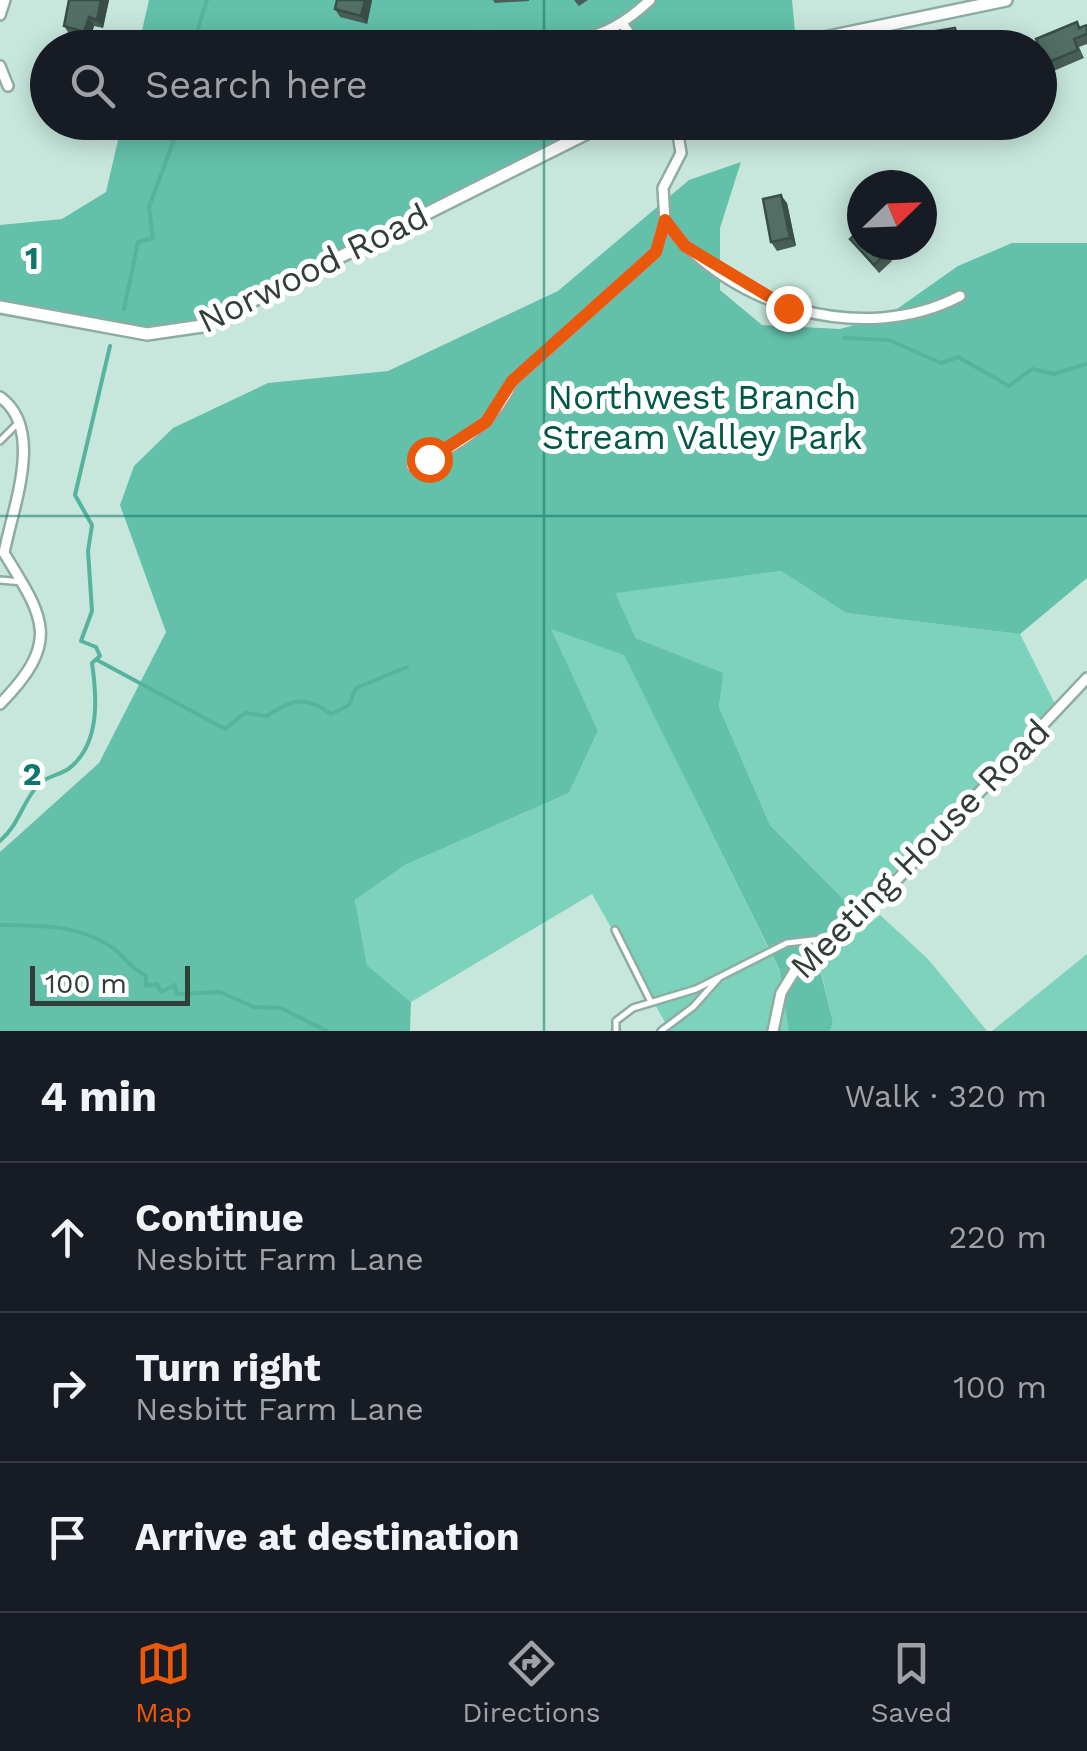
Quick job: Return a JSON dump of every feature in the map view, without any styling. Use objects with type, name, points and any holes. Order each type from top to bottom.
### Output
[{"type":"street","points":[[0,16],[5,0]]},
{"type":"street","points":[[604,30],[622,23],[650,0]]},
{"type":"street","points":[[859,30],[1006,0]]},
{"type":"street","points":[[622,23],[627,30]]},
{"type":"street","points":[[0,66],[8,86]]},
{"type":"street","name":"Norwood Road","points":[[0,307],[146,334],[202,326],[574,140]]},
{"type":"street","points":[[412,466],[443,453],[486,422],[512,381],[656,252],[665,220],[663,188],[681,154],[679,140]]},
{"type":"street","points":[[665,220],[696,254],[740,283],[802,314],[865,318],[920,313],[960,296]]},
{"type":"street","points":[[0,396],[13,406],[25,440],[2,553],[35,600],[41,626],[37,653],[24,678],[0,704]]},
{"type":"street","name":"Meeting House Road","points":[[774,1031],[781,993],[797,967],[861,918],[1087,678]]},
{"type":"lane","points":[[887,24],[889,30]]},
{"type":"lane","points":[[0,441],[20,421]]},
{"type":"lane","points":[[0,580],[23,582]]},
{"type":"lane","points":[[614,930],[652,1002]]},
{"type":"lane","points":[[616,1031],[621,1015],[720,977],[787,943],[833,938]]},
{"type":"lane","points":[[661,1031],[693,1006],[720,977]]},
{"type":"green space","points":[[149,0],[792,0],[795,30],[142,30]]},
{"type":"green space","points":[[118,140],[576,140],[202,326],[147,334],[0,307],[0,225],[62,219],[106,192]]},
{"type":"green space","name":"Northwest Branch Stream Valley Park","points":[[741,162],[720,228],[720,290],[762,325],[840,329],[887,316],[958,266],[1012,243],[1087,243],[1087,578],[1020,634],[846,613],[781,571],[615,593],[636,638],[723,673],[719,707],[770,825],[856,912],[814,945],[833,1022],[830,1031],[789,1031],[780,971],[624,655],[551,629],[598,731],[569,793],[405,865],[355,900],[367,965],[411,1002],[410,1031],[0,1031],[0,852],[99,763],[166,632],[120,505],[134,466],[173,428],[268,383],[388,371],[558,291],[689,180]]},
{"type":"green space","points":[[781,571],[846,613],[1020,634],[1055,704],[856,912],[770,825],[719,707],[722,673],[636,638],[614,592]]},
{"type":"green space","points":[[550,628],[624,654],[781,974],[818,1031],[670,1031],[592,894],[411,1002],[367,965],[355,900],[405,865],[569,793],[598,731]]},
{"type":"green space","points":[[880,915],[928,959],[987,1031],[830,1031],[833,1022],[819,963]]},
{"type":"green space","points":[[1087,954],[1087,1031],[992,1031]]},
{"type":"building","points":[[69,0],[101,0],[97,20],[89,17],[85,30],[64,26]]},
{"type":"building","points":[[337,0],[365,0],[361,16],[335,9]]},
{"type":"building","points":[[1077,22],[1079,28],[1087,25],[1087,34],[1074,39],[1078,50],[1057,59],[1057,30]]},
{"type":"building","points":[[781,195],[790,238],[771,242],[763,199]]},
{"type":"waterway","points":[[198,30],[207,0]]},
{"type":"waterway","points":[[124,309],[138,242],[153,238],[149,207],[174,140]]},
{"type":"waterway","points":[[844,338],[889,340],[941,363],[958,357],[1009,386],[1032,369],[1054,374],[1087,364]]},
{"type":"waterway","points":[[0,841],[39,784],[68,769],[81,756],[92,731],[92,663],[100,656],[96,647],[81,641],[92,611],[88,551],[92,525],[75,495],[110,346]]},
{"type":"waterway","points":[[97,660],[225,729],[245,713],[267,716],[299,702],[314,704],[331,714],[349,705],[356,688],[407,667]]},
{"type":"waterway","points":[[0,925],[42,926],[85,934],[110,946],[146,976],[146,986],[157,984],[161,992],[175,985],[177,994],[220,992],[254,1007],[281,1008],[327,1031]]},
{"type":"route","points":[[429,459],[474,434],[506,397],[512,381],[656,252],[665,220],[685,246],[740,283],[788,308]]}]
